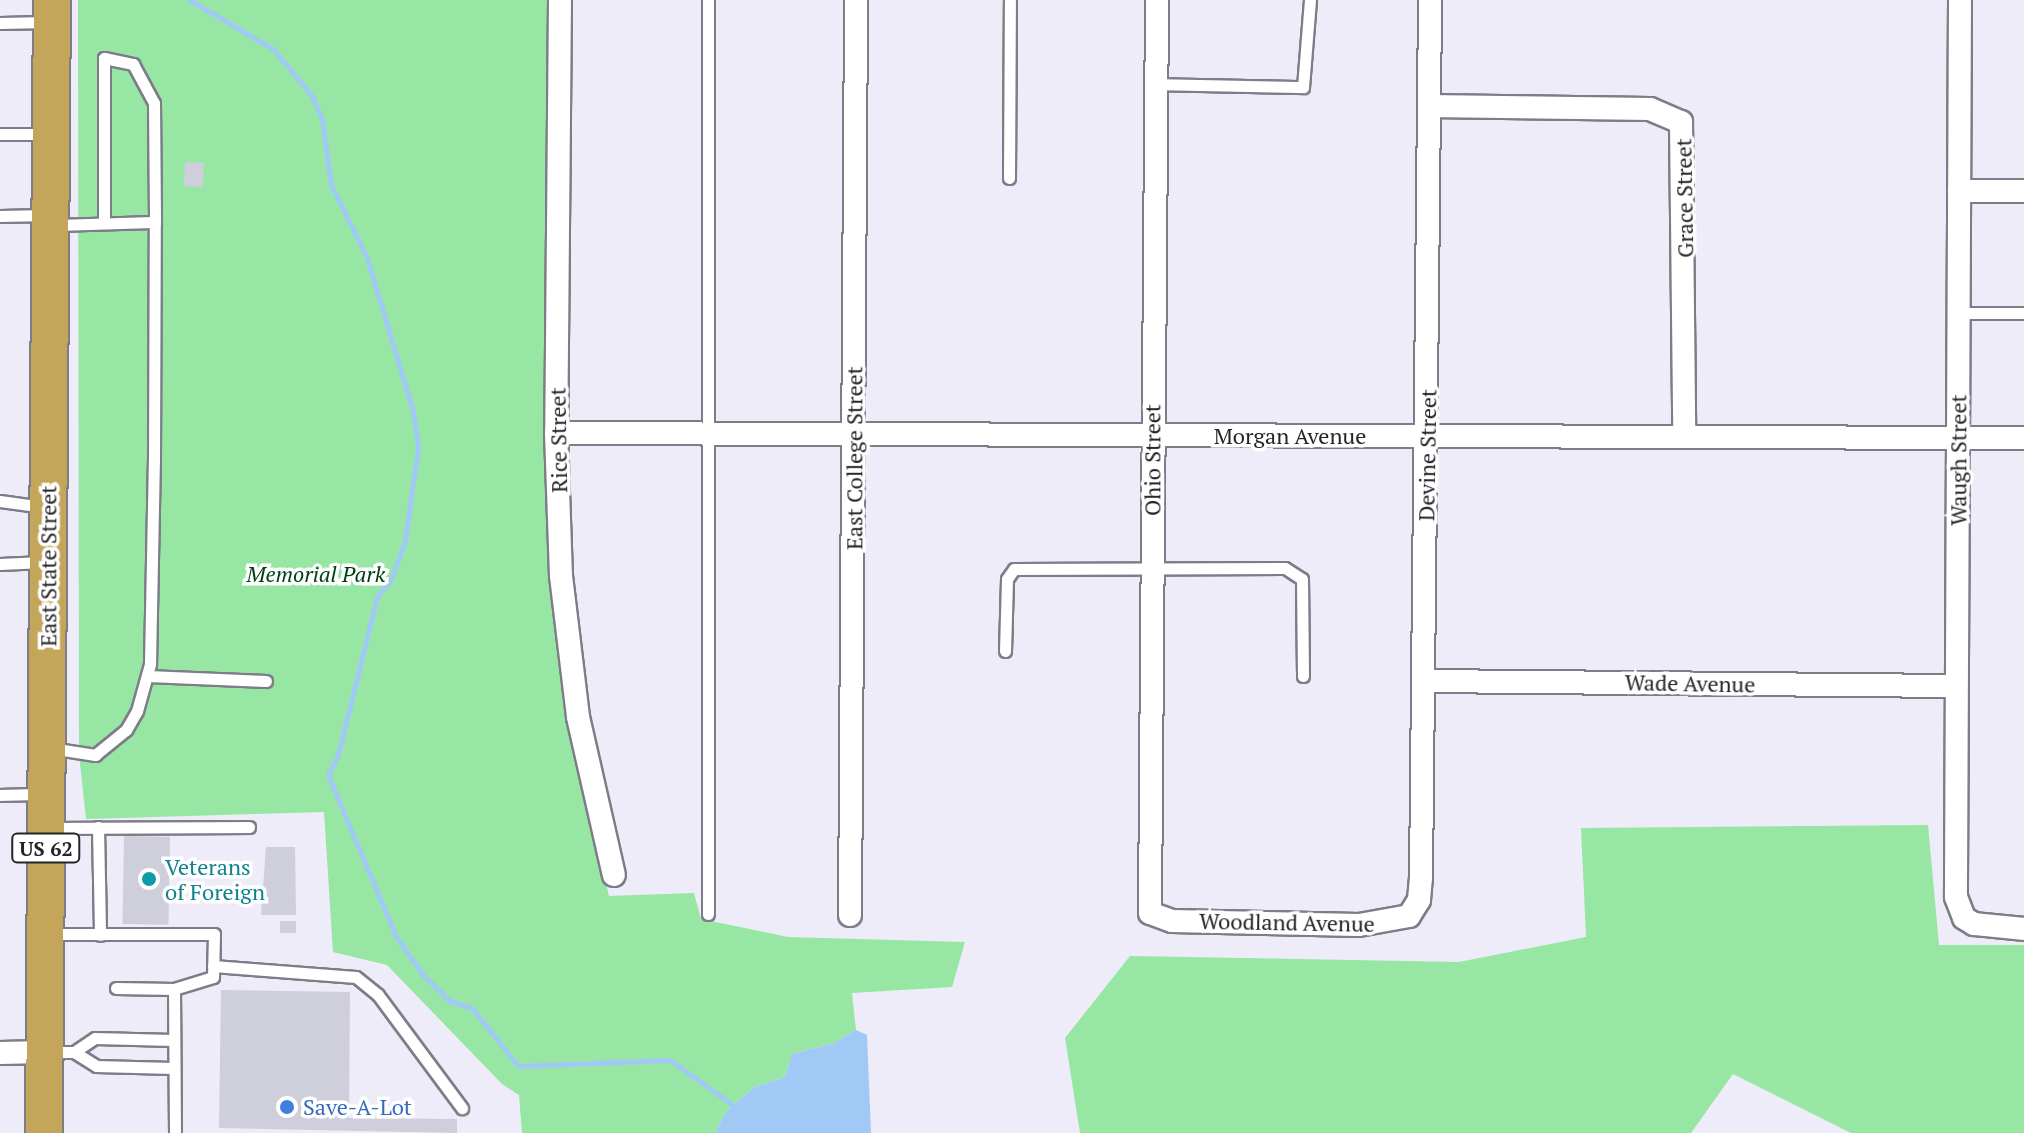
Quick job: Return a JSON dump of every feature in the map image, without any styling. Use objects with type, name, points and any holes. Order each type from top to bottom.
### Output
[{"type":"highway","name":"East State Street","points":[[44,1133],[59,1052],[45,934],[52,11]]},
{"type":"street","name":"Rice Street","points":[[560,0],[556,433],[569,659],[614,875]]},
{"type":"street","name":"East College Street","points":[[850,915],[856,0]]},
{"type":"street","name":"Ohio Street","points":[[1155,918],[1149,906],[1157,0]]},
{"type":"street","name":"Devine Street","points":[[1416,910],[1421,878],[1430,0]]},
{"type":"street","name":"Waugh Street","points":[[1960,0],[1956,897],[1964,918],[1984,927],[2024,929]]},
{"type":"street","name":"Grace Street","points":[[1429,106],[1650,109],[1681,122],[1684,434]]},
{"type":"street","points":[[1959,191],[2024,191]]},
{"type":"street","name":"Morgan Avenue","points":[[556,433],[1152,437],[1684,434],[2024,438]]},
{"type":"street","name":"Wade Avenue","points":[[1424,681],[1956,686]]},
{"type":"street","name":"Woodland Avenue","points":[[1155,918],[1359,925],[1397,921],[1416,910]]},
{"type":"street","points":[[0,1053],[59,1052]]},
{"type":"lane","points":[[708,0],[708,914]]},
{"type":"lane","points":[[1009,178],[1010,0]]},
{"type":"lane","points":[[1156,84],[1303,87],[1310,0]]},
{"type":"lane","points":[[0,23],[52,11]]},
{"type":"lane","points":[[47,748],[95,755],[108,747],[137,711],[147,676],[155,222],[154,103],[133,64],[104,58],[104,223]]},
{"type":"lane","points":[[0,134],[50,134]]},
{"type":"lane","points":[[0,216],[104,223],[155,222]]},
{"type":"lane","points":[[1959,313],[2024,313]]},
{"type":"lane","points":[[0,501],[48,507]]},
{"type":"lane","points":[[0,564],[48,562]]},
{"type":"lane","points":[[1005,651],[1007,579],[1014,569],[1295,570],[1302,579],[1303,676]]},
{"type":"lane","points":[[147,676],[266,681]]},
{"type":"lane","points":[[0,795],[98,827],[249,827]]},
{"type":"lane","points":[[98,827],[100,935]]},
{"type":"lane","points":[[45,934],[214,934],[213,977],[174,989],[116,988]]},
{"type":"lane","points":[[213,966],[356,977],[378,995],[462,1108]]},
{"type":"lane","points":[[174,989],[175,1133]]},
{"type":"lane","points":[[59,1052],[95,1038],[173,1040]]},
{"type":"lane","points":[[59,1052],[96,1066],[173,1068]]},
{"type":"green space","name":"Memorial Park","points":[[78,0],[548,0],[546,429],[555,600],[584,795],[609,896],[694,893],[701,919],[788,937],[965,942],[952,987],[852,993],[856,1030],[834,1043],[792,1054],[785,1077],[754,1087],[725,1113],[715,1133],[522,1133],[519,1095],[502,1084],[387,965],[333,952],[324,812],[86,819],[79,754]]},
{"type":"green space","points":[[1928,825],[1939,945],[2024,945],[2024,1133],[1851,1133],[1733,1074],[1691,1133],[1080,1133],[1065,1038],[1130,956],[1459,962],[1586,937],[1581,828]]},
{"type":"water","points":[[856,1030],[867,1035],[871,1133],[715,1133],[725,1113],[754,1087],[785,1077],[792,1054],[834,1043]]},
{"type":"building","points":[[185,162],[204,163],[203,187],[184,186]]},
{"type":"building","name":"Veterans of Foreign","points":[[124,836],[170,837],[168,925],[122,924]]},
{"type":"building","points":[[266,847],[295,847],[296,915],[261,915]]},
{"type":"building","points":[[280,921],[296,921],[296,933],[280,933]]},
{"type":"building","points":[[221,990],[350,992],[349,1118],[457,1119],[457,1133],[219,1128]]},
{"type":"waterway","points":[[190,0],[273,49],[312,96],[322,120],[331,185],[367,258],[413,411],[418,448],[405,541],[391,579],[377,597],[338,755],[328,775],[396,937],[424,976],[450,1001],[472,1008],[518,1066],[670,1060],[737,1108]]},
{"type":"place","name":"Veterans of Foreign","points":[[149,879]]},
{"type":"place","name":"Save-A-Lot","points":[[287,1107]]}]
